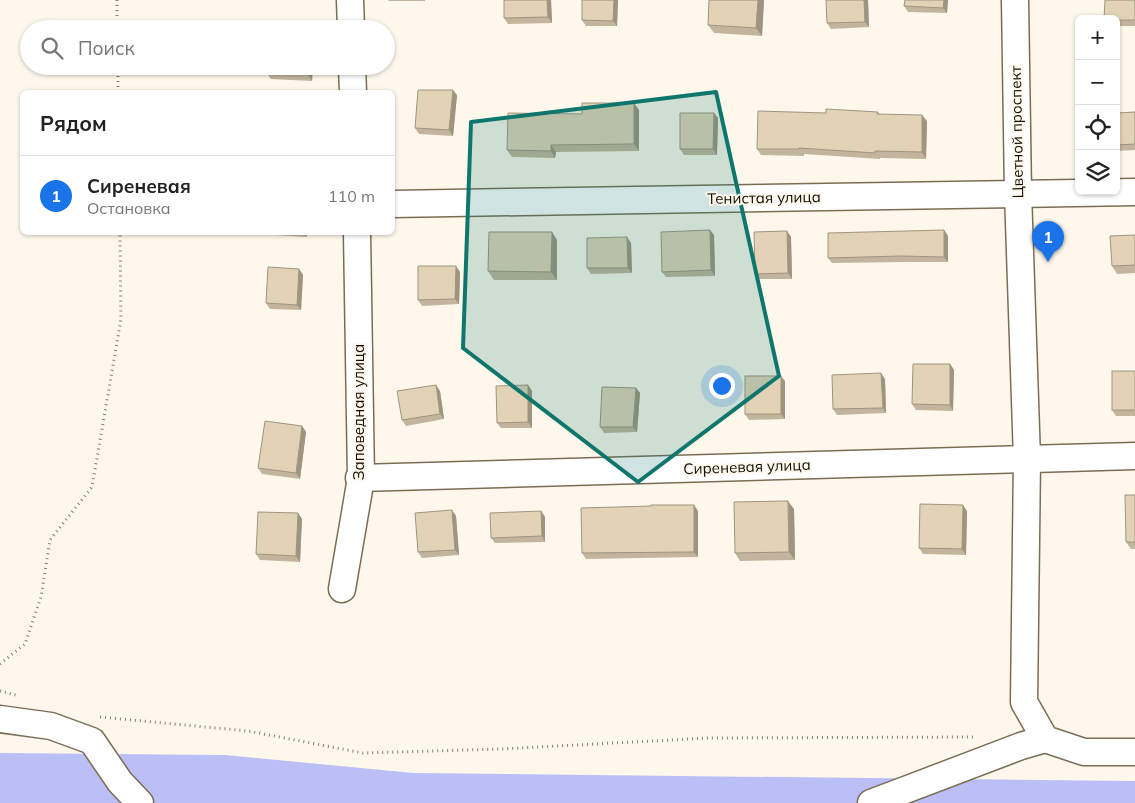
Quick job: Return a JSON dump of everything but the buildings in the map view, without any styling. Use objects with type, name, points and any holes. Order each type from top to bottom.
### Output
[{"type":"street","points":[[350,0],[351,20]]},
{"type":"street","name":"Цветной проспект","points":[[1015,0],[1018,194],[1027,459],[1024,702],[1045,739]]},
{"type":"street","points":[[352,75],[353,90]]},
{"type":"street","name":"Тенистая улица","points":[[395,204],[1135,192]]},
{"type":"street","name":"Заповедная улица","points":[[342,590],[360,478],[357,235]]},
{"type":"street","name":"Сиреневая улица","points":[[360,478],[1135,456]]},
{"type":"street","points":[[0,720],[51,726],[92,741],[120,782],[140,803]]},
{"type":"street","points":[[870,803],[1021,746],[1045,739],[1084,752],[1135,752]]},
{"type":"path","points":[[117,0],[117,20]]},
{"type":"path","points":[[118,75],[118,90]]},
{"type":"path","points":[[0,664],[25,644],[41,597],[50,540],[92,487],[121,319],[120,235]]},
{"type":"path","points":[[0,691],[28,698]]},
{"type":"path","points":[[93,716],[248,731],[363,753],[501,749],[708,738],[982,737]]},
{"type":"highlighted area","points":[[716,92],[779,376],[638,482],[463,348],[471,122]]},
{"type":"shaded area","points":[[0,753],[225,755],[413,773],[1135,781],[1135,803],[0,803]]},
{"type":"place","name":"Сиреневая","points":[[1048,262]]}]
